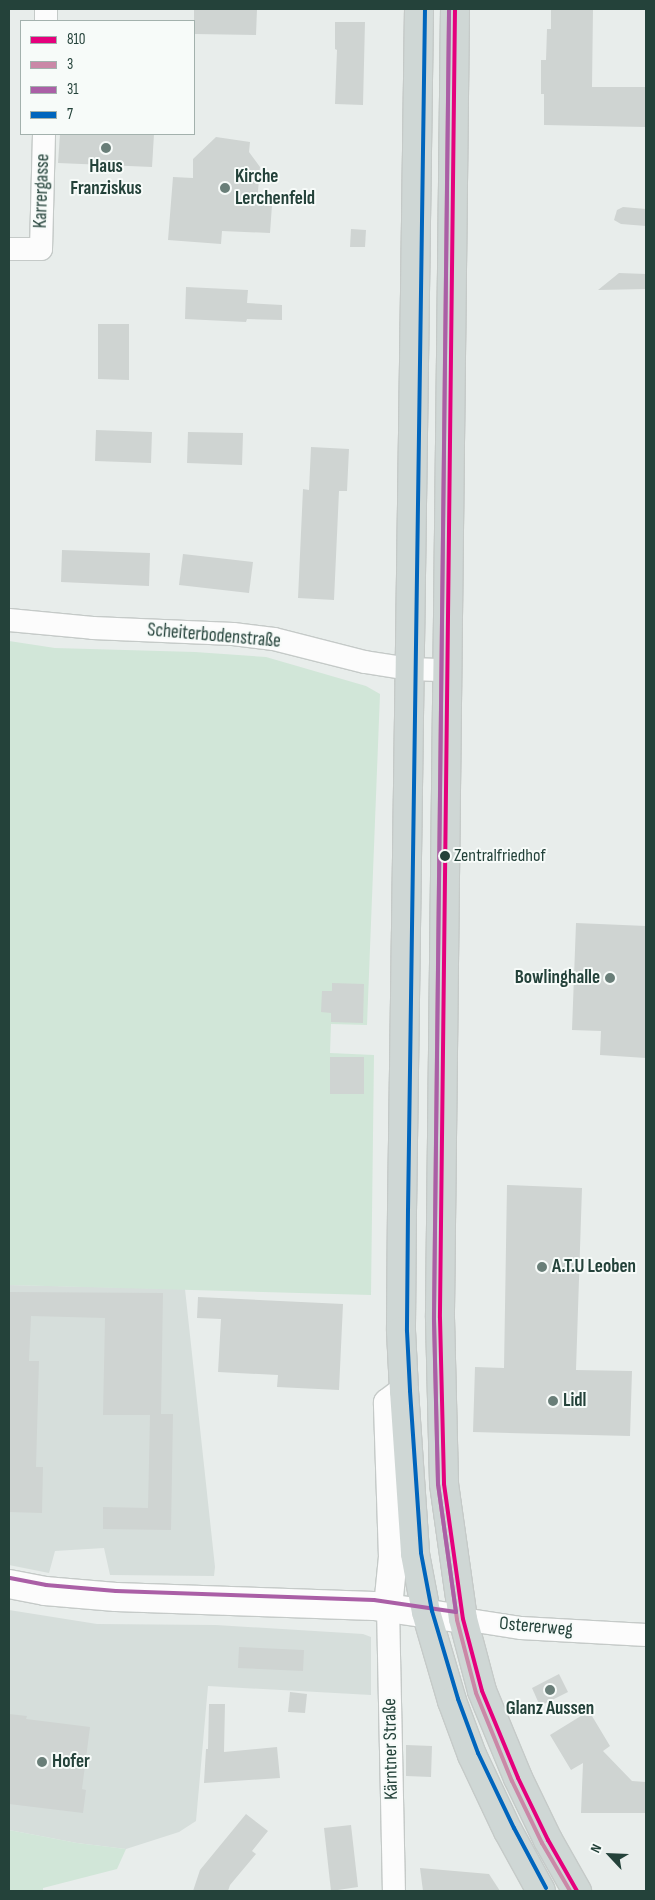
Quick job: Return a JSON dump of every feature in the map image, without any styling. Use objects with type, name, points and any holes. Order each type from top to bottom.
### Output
[{"type":"main road","points":[[419,9],[406,420],[410,669],[402,1210],[401,1332],[404,1391],[415,1554],[426,1612],[452,1701],[472,1755],[508,1831],[541,1891]]},
{"type":"main road","points":[[455,9],[440,1299],[441,1416],[444,1484],[463,1619],[482,1691],[503,1747],[548,1840],[577,1891]]},
{"type":"main road","points":[[388,1607],[393,1557],[388,1403],[404,1391]]},
{"type":"main road","name":"Ostererweg","points":[[9,1584],[45,1590],[116,1597],[388,1607],[463,1619]]},
{"type":"street","name":"Karrergasse","points":[[9,249],[40,249],[44,135]]},
{"type":"street","name":"Scheiterbodenstraße","points":[[9,620],[93,628],[233,634],[274,639],[365,662],[410,669],[447,670]]},
{"type":"street","name":"Kärntner Straße","points":[[388,1607],[394,1891]]},
{"type":"street","name":"Ostererweg","points":[[463,1619],[521,1628],[646,1635]]},
{"type":"shaded area","points":[[9,1285],[185,1289],[215,1567],[214,1576],[110,1575],[104,1548],[55,1551],[49,1573],[9,1565]]},
{"type":"shaded area","points":[[9,1610],[97,1624],[216,1625],[363,1634],[371,1637],[371,1695],[208,1686],[196,1821],[179,1832],[126,1849],[77,1843],[9,1830]]},
{"type":"green space","points":[[9,641],[55,648],[195,652],[266,657],[366,686],[380,694],[367,1025],[331,1024],[330,1053],[374,1055],[371,1295],[9,1285]]},
{"type":"green space","points":[[9,1830],[77,1843],[126,1849],[117,1869],[43,1888],[43,1891],[9,1891]]},
{"type":"building","points":[[194,9],[257,9],[256,35],[195,34]]},
{"type":"building","points":[[551,9],[593,9],[592,87],[646,87],[646,127],[544,125],[544,94],[541,94],[541,60],[546,60],[547,29],[551,29]]},
{"type":"building","points":[[335,22],[365,22],[363,105],[335,104],[337,50],[335,49]]},
{"type":"building","name":"Haus Franziskus","points":[[60,135],[154,135],[152,167],[58,163]]},
{"type":"building","points":[[216,137],[250,142],[249,152],[260,167],[257,203],[272,205],[270,233],[222,231],[221,244],[168,240],[173,177],[193,178],[193,159]]},
{"type":"building","points":[[623,207],[646,209],[646,226],[621,224],[614,220],[617,210]]},
{"type":"building","points":[[351,229],[366,230],[365,247],[350,247]]},
{"type":"building","points":[[619,273],[646,274],[646,289],[598,290]]},
{"type":"building","points":[[186,287],[248,290],[247,303],[282,305],[282,320],[247,319],[246,322],[185,319]]},
{"type":"building","points":[[98,324],[129,324],[129,380],[98,379]]},
{"type":"building","points":[[96,430],[152,432],[151,463],[95,461]]},
{"type":"building","points":[[188,432],[243,433],[242,465],[187,463]]},
{"type":"building","points":[[311,447],[349,449],[347,491],[339,491],[334,600],[298,598],[303,489],[309,490]]},
{"type":"building","points":[[62,550],[150,553],[149,586],[61,582]]},
{"type":"building","points":[[183,554],[253,562],[249,593],[179,585]]},
{"type":"building","name":"Bowlinghalle","points":[[576,923],[646,926],[646,1058],[600,1055],[601,1031],[572,1030]]},
{"type":"building","points":[[332,983],[364,984],[363,1023],[331,1022],[331,1013],[321,1012],[322,991],[332,991]]},
{"type":"building","points":[[330,1057],[364,1057],[364,1094],[330,1094]]},
{"type":"building","points":[[507,1185],[582,1188],[576,1370],[632,1371],[630,1436],[473,1432],[475,1367],[504,1368]]},
{"type":"building","points":[[9,1292],[163,1293],[161,1414],[173,1414],[171,1530],[103,1529],[103,1507],[148,1508],[150,1415],[103,1415],[105,1318],[31,1316],[29,1361],[39,1361],[36,1467],[43,1467],[42,1513],[9,1512]]},
{"type":"building","points":[[198,1297],[343,1304],[339,1390],[277,1387],[278,1375],[218,1372],[221,1319],[197,1318]]},
{"type":"building","points":[[239,1647],[304,1650],[303,1671],[238,1668]]},
{"type":"building","name":"Glanz Aussen","points":[[559,1674],[568,1692],[540,1706],[532,1688]]},
{"type":"building","points":[[290,1692],[307,1694],[305,1713],[288,1712]]},
{"type":"building","points":[[209,1704],[225,1704],[224,1752],[277,1747],[280,1778],[204,1783],[206,1749],[208,1749]]},
{"type":"building","points":[[589,1711],[610,1746],[603,1751],[632,1781],[646,1782],[646,1813],[581,1813],[583,1763],[571,1770],[550,1735]]},
{"type":"building","name":"Hofer","points":[[9,1714],[27,1716],[26,1719],[90,1727],[82,1789],[86,1790],[83,1813],[9,1804]]},
{"type":"building","points":[[406,1745],[432,1746],[431,1777],[406,1776]]},
{"type":"building","points":[[246,1814],[268,1831],[252,1851],[256,1854],[230,1885],[228,1891],[193,1891],[200,1870]]},
{"type":"building","points":[[351,1825],[358,1887],[331,1891],[324,1828]]},
{"type":"building","points":[[420,1868],[489,1874],[500,1891],[423,1891]]},
{"type":"transit line","name":"7","points":[[425,9],[408,1210],[407,1331],[410,1391],[421,1553],[432,1611],[458,1699],[478,1753],[514,1828],[546,1888]]},
{"type":"transit line","name":"3","points":[[449,9],[434,1318],[438,1484],[457,1620],[476,1693],[512,1781],[542,1843],[570,1891]]},
{"type":"transit line","name":"31","points":[[10,1578],[46,1585],[116,1591],[374,1600],[456,1612],[438,1484],[434,1318],[449,9]]},
{"type":"transit line","name":"810","points":[[455,9],[440,1318],[444,1484],[463,1619],[482,1691],[518,1778],[548,1840],[577,1891]]},
{"type":"place","name":"Haus Franziskus","points":[[106,148]]},
{"type":"place","name":"Kirche Lerchenfeld","points":[[225,188]]},
{"type":"place","name":"Zentralfriedhof","points":[[445,856]]},
{"type":"place","name":"Bowlinghalle","points":[[610,978]]},
{"type":"place","name":"A.T.U Leoben","points":[[542,1267]]},
{"type":"place","name":"Lidl","points":[[553,1401]]},
{"type":"place","name":"Glanz Aussen","points":[[550,1690]]},
{"type":"place","name":"Hofer","points":[[42,1762]]}]
